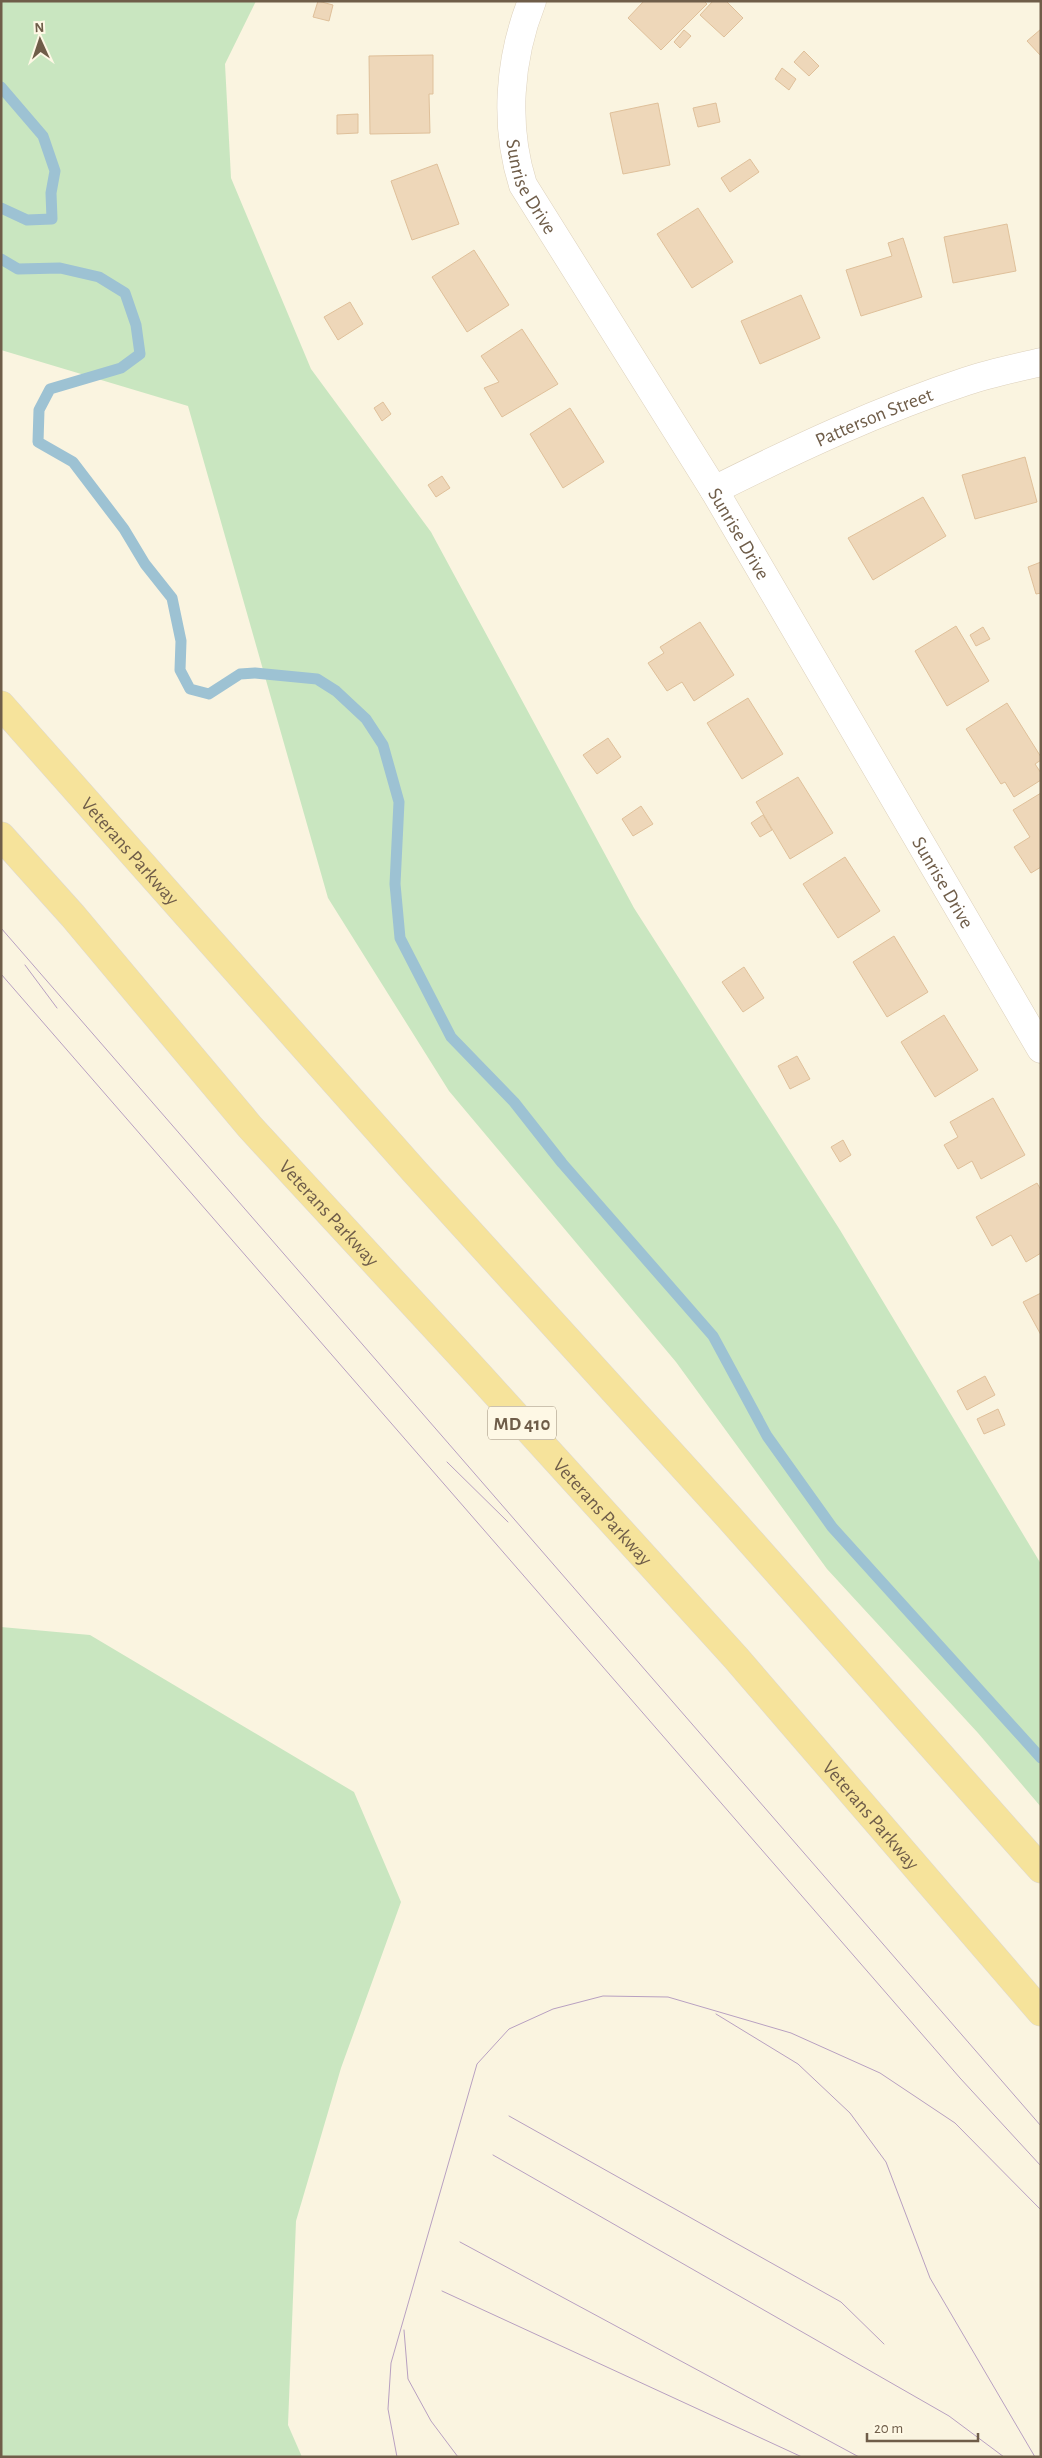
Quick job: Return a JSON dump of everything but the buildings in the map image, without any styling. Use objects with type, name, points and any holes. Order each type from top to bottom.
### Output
[{"type":"main road","name":"Veterans Parkway","points":[[1,705],[415,1172],[727,1515],[1041,1869]]},
{"type":"main road","name":"Veterans Parkway","points":[[1,836],[73,916],[250,1127],[471,1366],[736,1658],[1041,2012]]},
{"type":"street","name":"Sunrise Drive","points":[[532,1],[523,23],[518,46],[511,114],[515,160],[523,185],[714,490],[1041,1049]]},
{"type":"street","name":"Patterson Street","points":[[714,490],[799,448],[891,408],[968,380],[1041,362]]},
{"type":"green space","points":[[1,1],[256,1],[225,64],[231,178],[311,369],[431,532],[634,908],[840,1230],[1041,1564],[1041,1807],[978,1733],[827,1569],[676,1362],[449,1091],[328,898],[188,406],[1,350]]},
{"type":"green space","points":[[1,1627],[90,1635],[354,1792],[401,1902],[341,2068],[296,2221],[288,2425],[302,2457],[1,2457]]},
{"type":"waterway","points":[[1,87],[43,136],[55,171],[51,193],[52,219],[27,220],[1,208]]},
{"type":"waterway","points":[[1,259],[18,269],[60,268],[99,277],[125,293],[136,325],[140,354],[121,368],[50,389],[39,410],[38,442],[73,462],[124,529],[145,564],[172,598],[181,641],[180,670],[190,689],[209,694],[240,674],[255,673],[317,679],[336,691],[366,719],[383,745],[399,802],[395,884],[400,938],[451,1037],[514,1102],[562,1163],[713,1336],[767,1436],[832,1527],[1041,1758]]},
{"type":"tram line","points":[[1,928],[1041,2126]]},
{"type":"tram line","points":[[25,965],[57,1008]]},
{"type":"tram line","points":[[1,974],[960,2078],[1041,2166]]},
{"type":"tram line","points":[[447,1462],[508,1522]]},
{"type":"tram line","points":[[397,2457],[388,2409],[391,2363],[477,2064],[509,2029],[553,2009],[603,1996],[668,1997],[791,2033],[880,2073],[955,2123],[1041,2210]]},
{"type":"tram line","points":[[716,2014],[798,2064],[850,2113],[886,2162],[930,2278],[1035,2457]]},
{"type":"tram line","points":[[509,2116],[841,2302],[884,2344]]},
{"type":"tram line","points":[[493,2155],[949,2416],[1004,2457]]},
{"type":"tram line","points":[[460,2242],[859,2457]]},
{"type":"tram line","points":[[442,2291],[802,2457]]},
{"type":"tram line","points":[[404,2330],[408,2379],[431,2421],[458,2457]]}]
